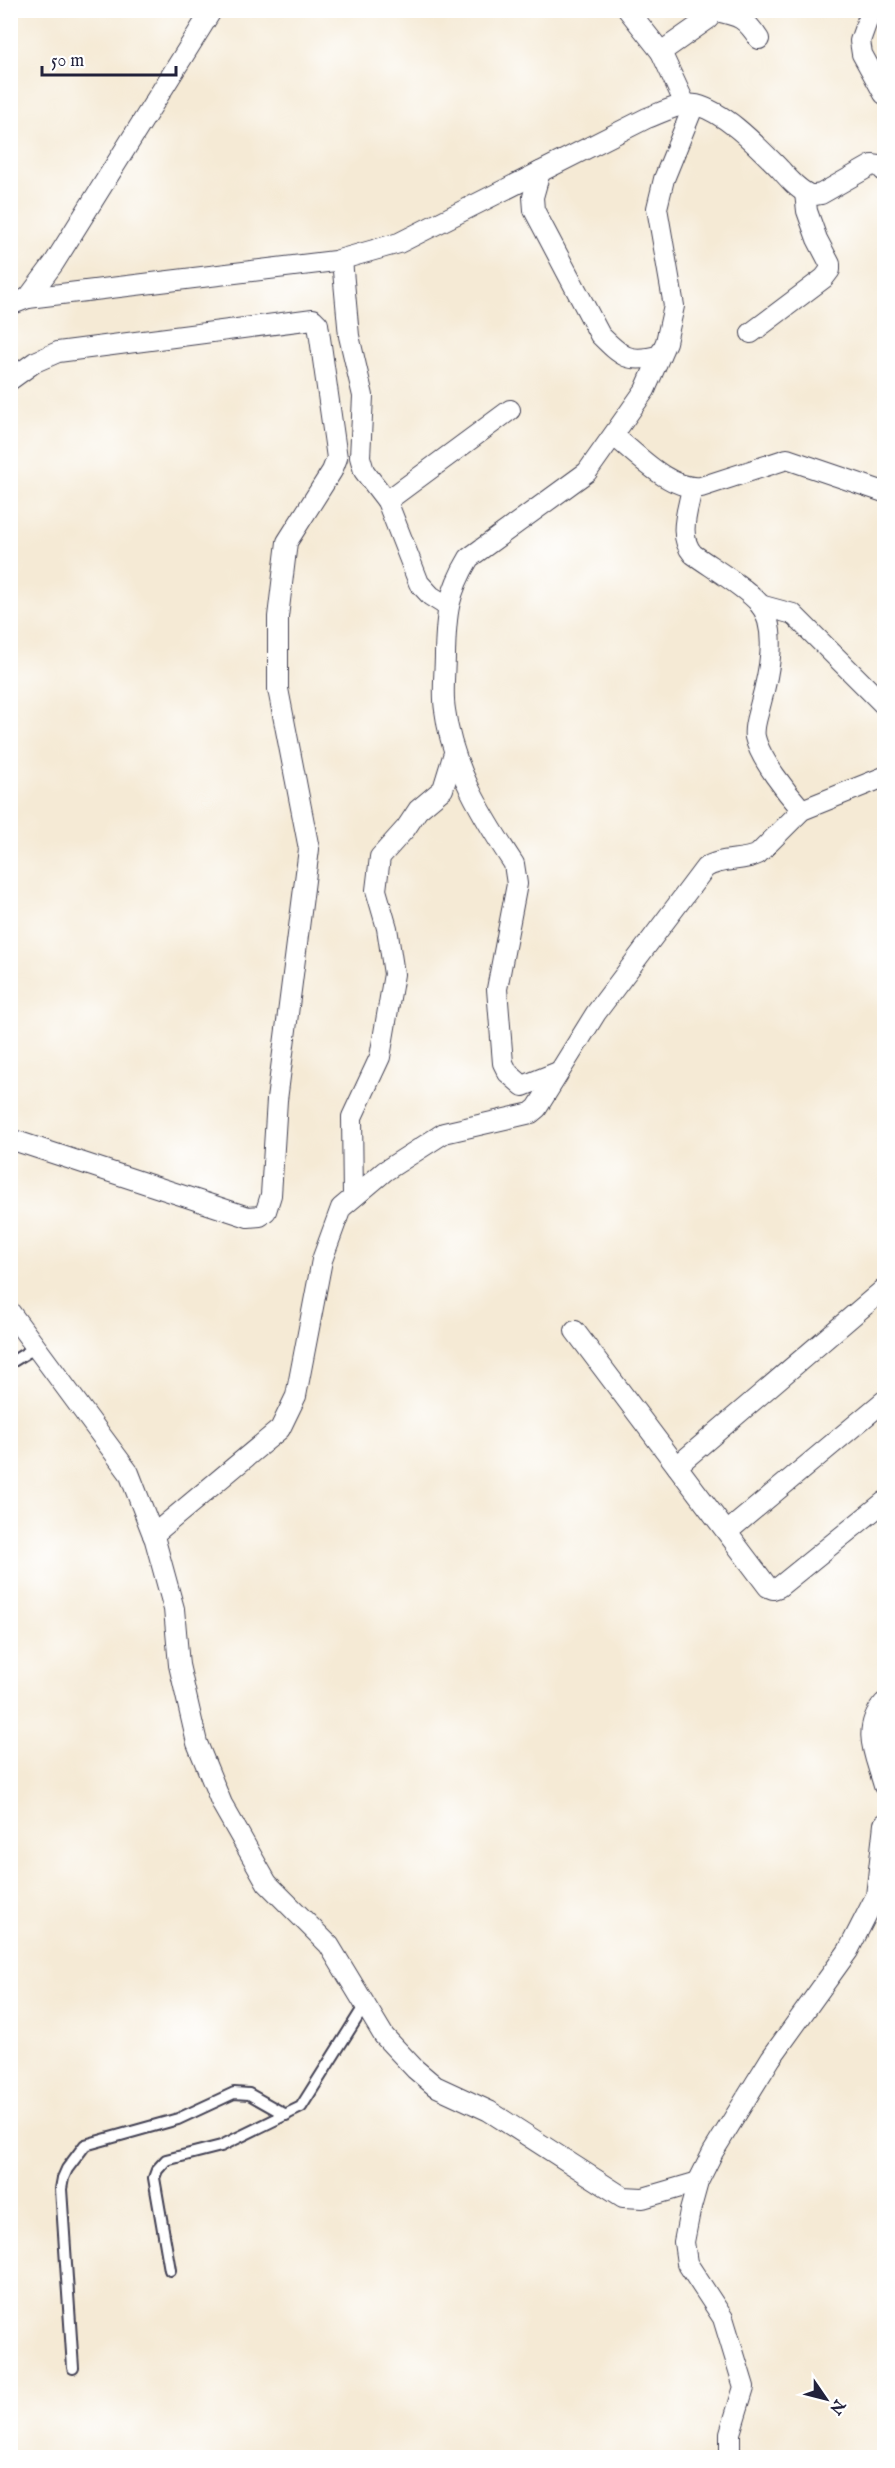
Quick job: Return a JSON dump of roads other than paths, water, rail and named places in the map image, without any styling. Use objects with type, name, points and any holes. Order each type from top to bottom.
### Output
[{"type":"street","points":[[19,301],[54,263],[212,10]]},
{"type":"street","points":[[558,1072],[524,1086],[508,1073],[503,1063],[497,989],[517,884],[516,873],[514,864],[480,811],[454,753],[444,709],[447,606],[459,574],[469,558],[587,472],[645,390],[666,342],[674,306],[657,208],[664,179],[690,105],[661,52],[628,10]]},
{"type":"street","points":[[872,10],[860,40],[862,54],[885,94]]},
{"type":"street","points":[[661,52],[716,11],[736,15],[746,20],[759,39]]},
{"type":"street","points":[[19,301],[342,260],[399,243],[647,118],[690,105],[716,115],[752,141],[805,193],[813,196],[821,195],[883,161]]},
{"type":"street","points":[[540,172],[533,197],[534,210],[600,335],[615,351],[628,357],[642,360],[660,355]]},
{"type":"street","points":[[751,333],[824,278],[830,270],[830,264],[816,239],[807,211],[805,193]]},
{"type":"street","points":[[342,260],[349,336],[363,396],[360,457],[364,471],[387,501],[419,583],[431,596],[447,606]]},
{"type":"street","points":[[10,380],[35,362],[58,352],[313,319],[318,324],[337,459],[332,471],[287,542],[278,617],[277,681],[309,849],[277,1100],[271,1195],[266,1211],[260,1216],[248,1217],[10,1139]]},
{"type":"street","points":[[387,501],[510,410]]},
{"type":"street","points":[[614,436],[662,474],[692,488],[787,459],[885,492]]},
{"type":"street","points":[[692,488],[684,529],[686,547],[760,605],[793,614],[885,705]]},
{"type":"street","points":[[760,605],[769,629],[770,667],[754,735],[758,747],[784,788],[802,810]]},
{"type":"street","points":[[353,1197],[352,1117],[381,1057],[395,971],[387,927],[376,890],[380,857],[406,828],[422,805],[443,789],[454,753]]},
{"type":"street","points":[[153,1535],[280,1429],[296,1396],[325,1251],[339,1212],[353,1197],[385,1171],[444,1133],[531,1113],[537,1108],[596,1013],[705,868],[713,863],[758,854],[802,810],[885,777]]},
{"type":"street","points":[[677,1466],[885,1289]]},
{"type":"street","points":[[10,1312],[129,1473],[153,1535],[174,1609],[179,1665],[197,1743],[222,1804],[267,1883],[329,1945],[384,2036],[415,2069],[435,2086],[489,2111],[623,2197],[643,2198],[698,2182]]},
{"type":"street","points":[[575,1331],[768,1587],[773,1589],[779,1587],[885,1502]]},
{"type":"street","points":[[727,1532],[885,1401]]},
{"type":"street","points":[[885,1703],[871,1722],[870,1736],[885,1786]]},
{"type":"street","points":[[729,2457],[729,2433],[744,2387],[723,2318],[687,2263],[684,2242],[698,2182],[713,2152],[771,2058],[853,1942],[876,1896],[885,1824]]},
{"type":"lane","points":[[10,1363],[36,1347]]},
{"type":"lane","points":[[170,2270],[154,2178],[157,2170],[166,2160],[221,2146],[301,2107],[365,2005]]},
{"type":"lane","points":[[73,2368],[61,2189],[63,2178],[78,2151],[93,2141],[178,2120],[234,2093],[249,2094],[286,2115]]}]
